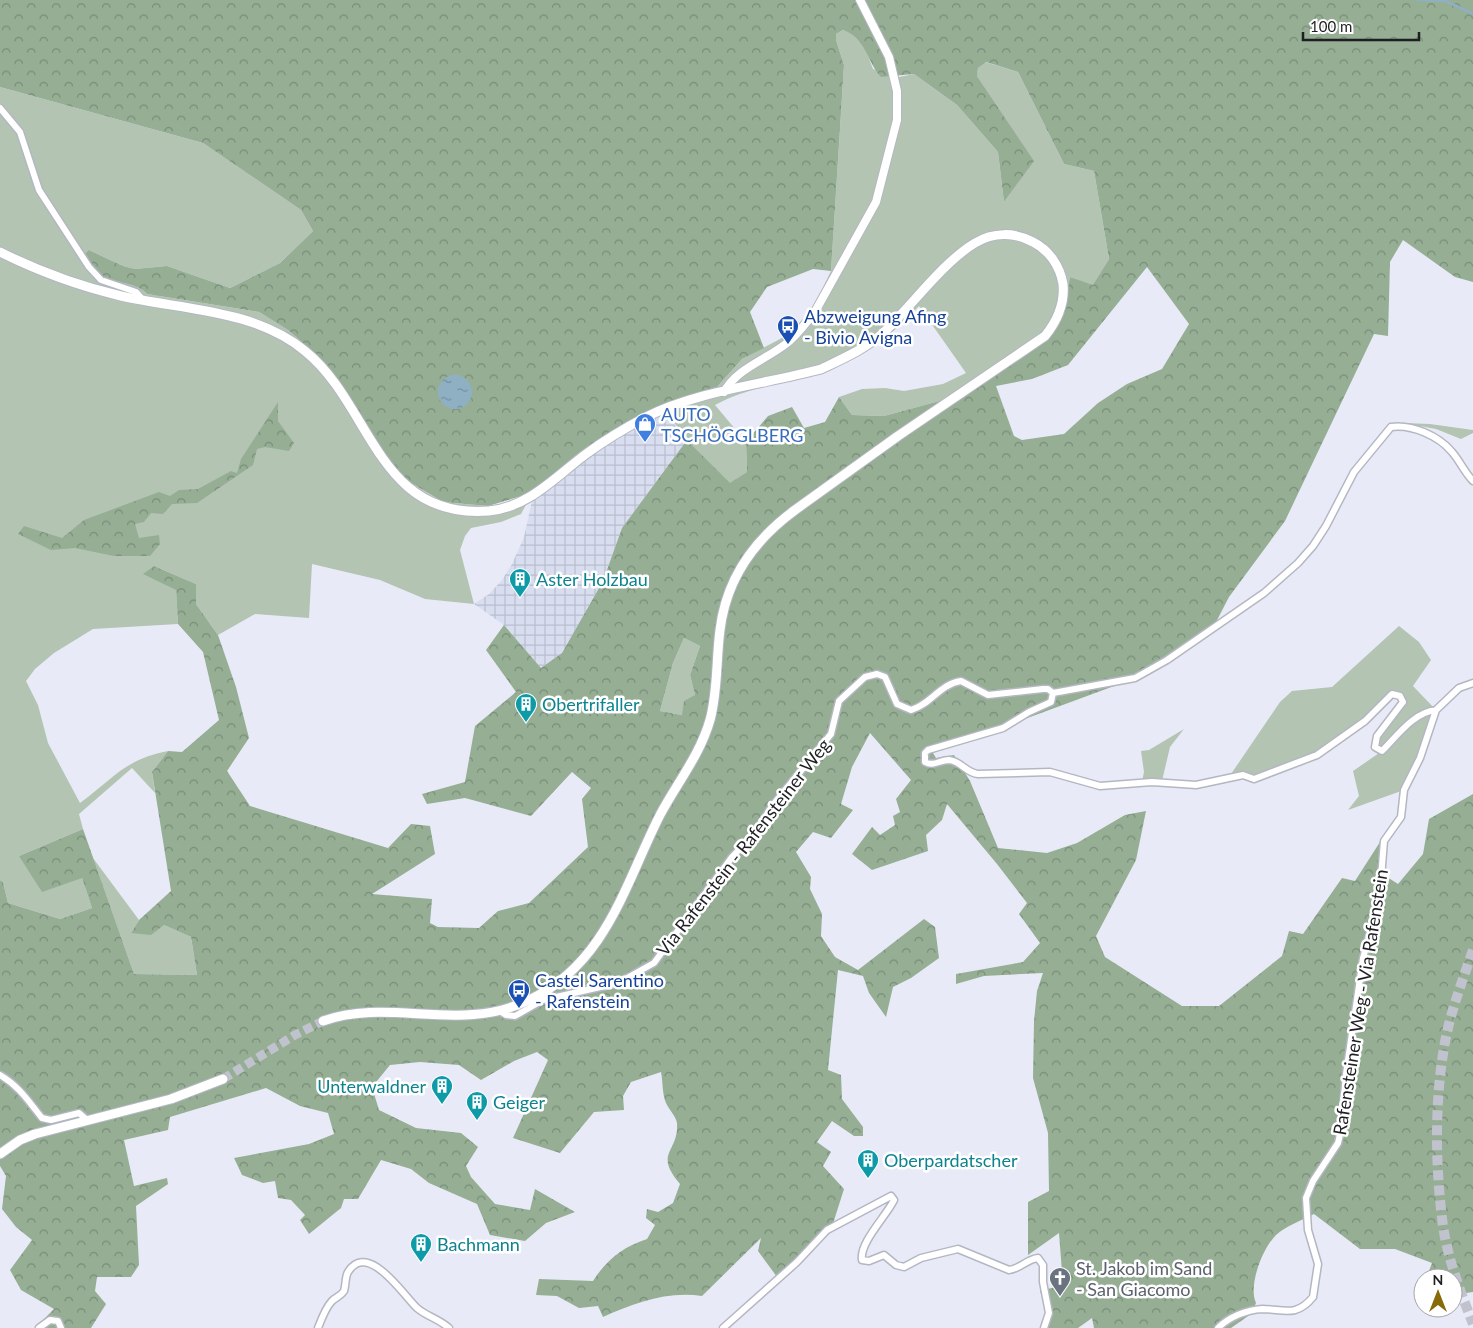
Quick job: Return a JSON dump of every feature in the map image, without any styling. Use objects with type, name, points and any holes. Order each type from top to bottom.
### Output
[{"type":"main road","points":[[0,252],[68,280],[144,301],[240,318],[263,325],[287,338],[314,359],[332,378],[377,452],[407,487],[431,501],[464,510],[496,510],[529,499],[598,446],[647,417],[689,401],[821,369],[868,344],[882,334],[957,257],[981,240],[1000,234],[1027,239],[1046,252],[1059,272],[1063,287],[1062,305],[1057,318],[1045,336],[898,436],[794,510],[769,531],[754,547],[737,575],[724,607],[710,721],[694,756],[660,814],[616,912],[597,943],[568,974],[545,992],[500,1011],[476,1016],[449,1017],[362,1013],[323,1021]]},
{"type":"main road","points":[[0,1154],[28,1137],[184,1095],[223,1079]]},
{"type":"street","points":[[724,392],[738,374],[787,343],[805,324],[816,310],[876,202],[891,148],[899,106],[889,57],[860,0]]},
{"type":"street","points":[[0,108],[20,132],[39,190],[89,267],[102,280],[136,292],[144,301]]},
{"type":"street","points":[[1436,710],[1428,711],[1414,720],[1382,751],[1375,747],[1377,736],[1403,702],[1400,696],[1392,694],[1365,721],[1317,756],[1254,779],[1243,775],[1196,785],[1152,782],[1100,786],[1050,772],[978,774],[968,772],[955,761],[948,760],[932,764],[925,762],[925,753],[928,750],[1003,728],[1029,712],[1051,702],[1053,693],[1135,678],[1167,660],[1264,593],[1298,563],[1312,546],[1326,526],[1354,472],[1391,427],[1414,429],[1440,441],[1451,450],[1473,481]]},
{"type":"street","name":"Via Rafenstein - Rafensteiner Weg","points":[[500,1011],[506,1015],[515,1016],[543,1000],[618,983],[654,963],[732,857],[756,831],[773,805],[831,734],[839,701],[865,677],[877,674],[885,677],[897,704],[911,710],[920,707],[948,685],[961,681],[988,695],[1043,688],[1053,693]]},
{"type":"street","name":"Rafensteiner Weg - Via Rafenstein","points":[[1218,1328],[1234,1317],[1254,1310],[1286,1312],[1298,1309],[1313,1297],[1318,1264],[1308,1230],[1306,1198],[1313,1181],[1338,1143],[1341,1130],[1346,1074],[1363,958],[1378,902],[1384,841],[1401,817],[1404,790],[1420,758],[1436,710],[1460,688],[1473,683]]},
{"type":"street","points":[[0,1075],[15,1085],[28,1098],[42,1118],[51,1120],[79,1113],[87,1120]]},
{"type":"street","points":[[723,1328],[790,1268],[827,1230],[891,1196],[894,1200],[885,1212],[863,1252],[862,1260],[869,1261],[884,1255],[896,1265],[904,1267],[921,1258],[958,1249],[1009,1270],[1016,1269],[1033,1258],[1038,1258],[1043,1265],[1043,1282],[1049,1313],[1044,1328]]},
{"type":"street","points":[[318,1328],[331,1303],[344,1291],[347,1273],[357,1265],[365,1263],[378,1267],[418,1309],[441,1320],[449,1328]]},
{"type":"street","points":[[39,1328],[50,1320],[58,1321],[61,1328]]},
{"type":"shaded area","points":[[663,410],[687,440],[622,528],[603,581],[562,653],[541,668],[504,625],[474,604],[489,594],[502,580],[512,564],[524,537],[533,496],[585,455]]},
{"type":"green space","points":[[0,0],[1473,0],[1473,282],[1455,277],[1403,240],[1390,262],[1388,336],[1374,334],[1285,521],[1229,597],[1215,624],[1125,682],[933,753],[936,758],[954,755],[970,781],[998,848],[1047,853],[1077,843],[1125,815],[1146,811],[1136,860],[1096,936],[1105,957],[1182,1006],[1219,1006],[1282,956],[1289,931],[1303,934],[1342,878],[1355,881],[1380,842],[1384,875],[1398,884],[1423,854],[1429,819],[1473,794],[1473,1292],[1463,1293],[1463,1268],[1430,1268],[1432,1263],[1395,1249],[1360,1249],[1314,1214],[1284,1229],[1271,1241],[1261,1258],[1255,1278],[1254,1296],[1256,1303],[1251,1314],[1231,1328],[1094,1328],[1092,1318],[1078,1328],[1041,1328],[1047,1311],[1040,1291],[1063,1285],[1059,1233],[1028,1255],[1028,1202],[1049,1191],[1048,1133],[1033,1078],[1034,1021],[1037,991],[1043,973],[984,976],[956,984],[956,974],[1023,962],[1040,943],[1019,914],[1027,903],[947,804],[942,820],[926,835],[928,851],[872,870],[852,854],[872,827],[880,835],[895,825],[893,816],[900,812],[896,799],[911,780],[870,733],[852,767],[841,804],[853,810],[831,838],[813,832],[796,852],[811,877],[810,889],[822,914],[821,936],[835,957],[858,970],[924,919],[935,927],[939,958],[911,978],[893,987],[886,1017],[869,993],[863,976],[838,970],[828,1070],[841,1075],[842,1099],[863,1127],[863,1136],[854,1136],[832,1121],[817,1142],[831,1152],[823,1166],[844,1189],[830,1233],[780,1281],[758,1251],[761,1238],[702,1296],[676,1295],[651,1299],[603,1317],[598,1306],[579,1308],[557,1296],[536,1295],[539,1279],[593,1281],[604,1266],[616,1255],[630,1246],[647,1239],[655,1225],[646,1218],[647,1209],[658,1212],[673,1203],[680,1184],[668,1165],[669,1153],[677,1133],[677,1123],[667,1106],[663,1092],[661,1072],[631,1082],[623,1096],[624,1110],[594,1112],[560,1153],[513,1138],[548,1060],[537,1052],[514,1061],[481,1080],[459,1065],[420,1062],[390,1065],[372,1087],[379,1110],[416,1128],[461,1133],[478,1147],[466,1166],[471,1177],[495,1204],[530,1210],[535,1189],[575,1212],[546,1223],[525,1241],[490,1235],[477,1204],[429,1183],[411,1169],[381,1160],[358,1199],[344,1199],[341,1208],[309,1234],[300,1220],[305,1215],[291,1200],[278,1198],[275,1181],[263,1183],[242,1175],[234,1158],[309,1144],[334,1134],[328,1113],[300,1106],[266,1088],[170,1117],[168,1130],[124,1140],[134,1186],[167,1178],[168,1184],[136,1206],[139,1265],[131,1277],[97,1277],[95,1291],[106,1304],[91,1328],[35,1328],[54,1309],[21,1290],[10,1270],[32,1240],[16,1227],[2,1209],[6,1176],[0,1166],[0,880],[3,882],[8,903],[60,919],[92,908],[82,878],[42,892],[19,856],[83,829],[134,974],[197,975],[191,937],[164,925],[151,935],[131,933],[139,920],[171,891],[152,772],[168,751],[182,752],[219,720],[203,652],[178,624],[176,590],[143,574],[154,566],[196,584],[196,604],[218,635],[236,687],[249,738],[227,771],[250,806],[388,848],[411,824],[430,826],[435,854],[372,894],[432,899],[430,923],[438,927],[479,928],[498,911],[529,903],[588,847],[582,799],[591,788],[572,772],[531,816],[465,798],[427,804],[422,794],[465,782],[475,726],[516,692],[486,650],[504,625],[541,668],[562,653],[603,581],[622,528],[687,440],[730,483],[747,472],[746,442],[768,416],[792,407],[804,428],[825,422],[839,397],[852,415],[884,416],[943,400],[1041,333],[1063,312],[1070,277],[1093,285],[1109,259],[1094,171],[1064,164],[1018,72],[986,62],[978,68],[977,76],[1034,161],[1004,202],[998,152],[957,105],[914,74],[881,77],[857,39],[843,30],[836,34],[844,65],[831,271],[813,269],[767,287],[750,312],[764,348],[742,359],[717,387],[634,418],[605,436],[528,494],[488,506],[443,502],[398,475],[311,350],[288,330],[259,312],[147,294],[132,285],[108,279],[95,269],[85,254],[89,250],[123,266],[135,269],[167,266],[230,288],[280,263],[313,231],[301,210],[203,143],[0,87]],"holes":[[[1147,267],[1189,324],[1162,369],[1127,384],[1098,403],[1064,434],[1022,440],[1014,436],[996,386],[1032,379],[1068,365]],[[684,638],[700,646],[690,675],[695,695],[684,701],[682,715],[660,711],[673,663]]]},
{"type":"green space","points":[[843,30],[859,40],[866,51],[873,69],[899,77],[914,74],[957,105],[998,152],[1004,202],[1033,161],[977,76],[978,68],[985,62],[1018,72],[1064,164],[1094,171],[1109,259],[1093,286],[1070,277],[1063,312],[1041,333],[943,400],[884,416],[852,415],[839,397],[862,389],[885,388],[904,391],[943,384],[966,373],[919,306],[879,342],[865,352],[833,368],[799,379],[746,392],[715,405],[746,442],[747,472],[730,484],[687,440],[662,406],[717,387],[742,359],[797,330],[812,310],[831,271],[844,65],[836,34]]},
{"type":"green space","points":[[0,87],[203,143],[301,210],[313,231],[280,263],[230,288],[167,266],[135,269],[123,266],[89,250],[110,279],[140,287],[147,294],[259,312],[288,330],[311,350],[398,475],[442,502],[488,506],[529,499],[521,514],[501,522],[471,528],[465,536],[460,550],[474,604],[425,599],[380,580],[312,564],[309,618],[255,614],[218,635],[196,604],[196,584],[154,566],[144,574],[176,589],[178,624],[93,629],[54,653],[35,669],[26,681],[38,705],[48,743],[80,803],[130,765],[141,759],[168,751],[152,772],[155,793],[132,768],[79,814],[83,829],[19,856],[82,878],[92,908],[60,919],[8,903],[3,882],[0,880]]},
{"type":"green space","points":[[278,402],[278,421],[294,443],[289,451],[265,447],[257,449],[253,465],[197,503],[172,504],[163,514],[151,513],[144,522],[135,524],[139,538],[159,535],[160,544],[150,556],[114,556],[75,548],[51,550],[18,534],[24,526],[62,538],[84,520],[159,492],[170,496],[179,490],[198,489],[231,471],[237,473],[241,459]]},
{"type":"green space","points":[[1404,423],[1430,424],[1473,430],[1473,433],[1461,439],[1436,429]]},
{"type":"green space","points":[[1399,626],[1419,642],[1431,660],[1413,686],[1436,710],[1404,790],[1348,810],[1359,796],[1353,771],[1382,751],[1375,747],[1377,736],[1403,702],[1392,694],[1365,721],[1317,755],[1254,779],[1243,775],[1229,777],[1280,702],[1292,691],[1332,687]]},
{"type":"green space","points":[[684,638],[700,646],[690,675],[695,695],[682,715],[660,711],[673,663]]},
{"type":"green space","points":[[1184,729],[1170,747],[1162,781],[1141,786],[1144,772],[1141,751],[1149,750]]},
{"type":"green space","points":[[93,858],[139,920],[131,933],[164,925],[191,937],[197,975],[134,974]]},
{"type":"water","points":[[455,375],[467,380],[472,392],[467,404],[455,409],[443,404],[438,392],[443,380]]},
{"type":"waterway","points":[[1418,0],[1446,1],[1473,14]]},
{"type":"tunnel","points":[[1473,950],[1446,1037],[1439,1084],[1437,1132],[1438,1179],[1445,1239],[1455,1276],[1473,1324]]},
{"type":"tunnel","points":[[223,1079],[295,1035],[323,1021]]},
{"type":"place","name":"Abzweigung Afing - Bivio Avigna","points":[[788,345]]},
{"type":"place","name":"AUTO TSCHÖGGLBERG","points":[[645,443]]},
{"type":"place","name":"Aster Holzbau","points":[[520,598]]},
{"type":"place","name":"Obertrifaller","points":[[526,723]]},
{"type":"place","name":"Castel Sarentino - Rafenstein","points":[[519,1009]]},
{"type":"place","name":"Unterwaldner","points":[[442,1105]]},
{"type":"place","name":"Geiger","points":[[477,1121]]},
{"type":"place","name":"Oberpardatscher","points":[[868,1179]]},
{"type":"place","name":"Bachmann","points":[[421,1263]]},
{"type":"place","name":"St. Jakob im Sand - San Giacomo","points":[[1060,1297]]}]
